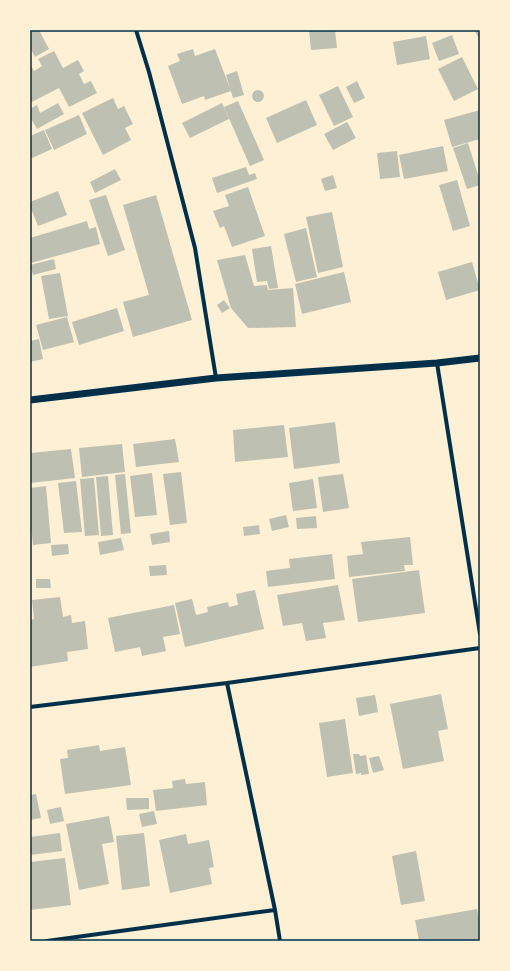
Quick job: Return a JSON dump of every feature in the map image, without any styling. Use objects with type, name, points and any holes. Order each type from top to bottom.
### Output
[{"type":"street","points":[[136,30],[149,72],[195,248],[216,378]]},
{"type":"street","points":[[30,400],[216,378],[437,363],[480,358]]},
{"type":"street","points":[[437,363],[480,634]]},
{"type":"street","points":[[30,707],[227,683],[480,648]]},
{"type":"street","points":[[227,683],[275,910],[280,941]]},
{"type":"street","points":[[47,941],[275,910]]},
{"type":"building","points":[[30,30],[39,30],[49,49],[35,57],[30,47]]},
{"type":"building","points":[[309,30],[335,30],[337,48],[311,50]]},
{"type":"building","points":[[474,30],[480,30],[480,40]]},
{"type":"building","points":[[452,35],[459,54],[439,61],[432,43]]},
{"type":"building","points":[[426,36],[430,59],[397,65],[393,42]]},
{"type":"building","points":[[193,49],[195,56],[215,49],[231,91],[205,100],[204,96],[182,104],[168,66],[180,61],[177,54]]},
{"type":"building","points":[[54,51],[63,68],[78,60],[84,71],[79,74],[84,84],[91,81],[97,93],[69,107],[59,88],[30,103],[30,63],[34,71],[42,66],[38,59]]},
{"type":"building","points":[[462,57],[478,89],[454,101],[438,69]]},
{"type":"building","points":[[237,71],[244,95],[233,98],[226,75]]},
{"type":"building","points":[[357,81],[365,98],[354,103],[346,87]]},
{"type":"building","points":[[338,86],[353,117],[334,126],[319,95]]},
{"type":"building","points":[[260,90],[263,91],[263,101],[256,102],[253,101],[252,94],[253,91]]},
{"type":"building","points":[[113,98],[118,109],[124,106],[133,124],[125,128],[131,140],[103,155],[82,113]]},
{"type":"building","points":[[306,100],[317,125],[277,143],[266,118]]},
{"type":"building","points":[[238,101],[264,160],[250,166],[224,107]]},
{"type":"building","points":[[58,103],[64,114],[37,129],[30,117],[30,109],[37,105],[40,113]]},
{"type":"building","points":[[222,103],[229,119],[190,138],[182,123]]},
{"type":"building","points":[[480,110],[480,139],[452,147],[444,120]]},
{"type":"building","points":[[79,115],[87,134],[54,150],[45,130]]},
{"type":"building","points":[[347,122],[356,138],[333,150],[324,134]]},
{"type":"building","points":[[44,130],[52,149],[30,159],[30,136]]},
{"type":"building","points":[[468,143],[480,185],[467,189],[453,148]]},
{"type":"building","points":[[443,146],[448,171],[404,179],[399,155]]},
{"type":"building","points":[[397,151],[400,177],[380,179],[377,153]]},
{"type":"building","points":[[246,167],[249,175],[255,173],[257,179],[217,193],[212,178]]},
{"type":"building","points":[[115,169],[121,180],[95,193],[90,182]]},
{"type":"building","points":[[333,175],[337,188],[325,191],[321,179]]},
{"type":"building","points":[[457,180],[470,226],[453,231],[439,185]]},
{"type":"building","points":[[248,187],[265,236],[232,247],[224,226],[220,228],[213,211],[229,206],[225,195]]},
{"type":"building","points":[[58,191],[67,215],[38,226],[30,206],[30,202]]},
{"type":"building","points":[[106,195],[125,250],[108,256],[89,200]]},
{"type":"building","points":[[156,195],[192,320],[133,337],[123,302],[149,295],[123,205]]},
{"type":"building","points":[[332,212],[343,267],[318,273],[306,217]]},
{"type":"building","points":[[87,221],[89,229],[96,227],[100,244],[31,263],[30,238]]},
{"type":"building","points":[[306,228],[317,277],[296,282],[284,234]]},
{"type":"building","points":[[271,246],[278,288],[269,289],[267,281],[257,282],[252,249]]},
{"type":"building","points":[[245,255],[254,286],[267,285],[268,290],[293,288],[296,327],[248,328],[231,308],[217,260]]},
{"type":"building","points":[[54,259],[56,269],[33,275],[30,265]]},
{"type":"building","points":[[472,262],[480,290],[446,300],[438,272]]},
{"type":"building","points":[[344,272],[351,302],[302,314],[295,284]]},
{"type":"building","points":[[60,273],[68,316],[49,319],[41,276]]},
{"type":"building","points":[[224,300],[230,308],[222,313],[217,305]]},
{"type":"building","points":[[117,308],[124,331],[79,345],[72,322]]},
{"type":"building","points":[[67,317],[74,342],[43,350],[36,325]]},
{"type":"building","points":[[39,339],[43,359],[30,362],[30,341]]},
{"type":"building","points":[[335,422],[340,463],[294,469],[289,428]]},
{"type":"building","points":[[284,425],[288,457],[235,462],[233,430]]},
{"type":"building","points":[[175,439],[179,462],[136,467],[133,444]]},
{"type":"building","points":[[122,444],[125,472],[82,477],[79,448]]},
{"type":"building","points":[[71,449],[75,478],[30,483],[30,453]]},
{"type":"building","points":[[181,472],[187,523],[170,525],[163,474]]},
{"type":"building","points":[[152,473],[157,515],[135,517],[130,476]]},
{"type":"building","points":[[125,474],[131,533],[121,534],[115,475]]},
{"type":"building","points":[[343,474],[349,508],[323,512],[318,477]]},
{"type":"building","points":[[108,476],[113,535],[101,536],[96,477]]},
{"type":"building","points":[[94,478],[99,535],[85,536],[80,479]]},
{"type":"building","points":[[313,479],[317,508],[293,511],[289,483]]},
{"type":"building","points":[[76,481],[82,532],[64,533],[58,483]]},
{"type":"building","points":[[46,486],[51,543],[33,545],[30,515],[30,488]]},
{"type":"building","points":[[286,515],[289,527],[272,531],[269,519]]},
{"type":"building","points":[[316,516],[317,528],[297,529],[296,518]]},
{"type":"building","points":[[259,525],[260,534],[244,536],[243,527]]},
{"type":"building","points":[[169,531],[170,542],[152,545],[150,534]]},
{"type":"building","points":[[410,537],[413,565],[404,565],[405,571],[349,577],[347,556],[363,554],[361,542]]},
{"type":"building","points":[[121,538],[124,550],[100,555],[98,542]]},
{"type":"building","points":[[68,544],[69,554],[52,556],[51,545]]},
{"type":"building","points":[[332,554],[335,579],[268,587],[266,571],[290,568],[289,559]]},
{"type":"building","points":[[166,565],[167,575],[150,576],[149,566]]},
{"type":"building","points":[[419,570],[425,613],[358,622],[352,579]]},
{"type":"building","points":[[36,579],[50,579],[51,588],[36,588]]},
{"type":"building","points":[[338,585],[345,620],[323,623],[326,638],[306,641],[302,623],[283,626],[277,595]]},
{"type":"building","points":[[255,590],[264,629],[185,647],[175,603],[192,599],[196,615],[208,612],[207,607],[228,602],[229,607],[238,605],[236,594]]},
{"type":"building","points":[[60,597],[63,617],[71,615],[72,623],[85,621],[88,649],[67,652],[68,661],[30,667],[30,620],[34,619],[32,600]]},
{"type":"building","points":[[174,605],[180,634],[163,637],[166,651],[142,656],[140,647],[115,652],[108,618]]},
{"type":"building","points":[[441,694],[448,729],[438,731],[444,761],[403,769],[390,704]]},
{"type":"building","points":[[375,695],[378,712],[359,716],[356,698]]},
{"type":"building","points":[[345,719],[353,773],[327,777],[319,723]]},
{"type":"building","points":[[99,745],[100,751],[125,747],[131,785],[65,794],[60,759],[68,758],[67,750]]},
{"type":"building","points":[[353,754],[359,754],[360,756],[366,755],[369,774],[356,774]]},
{"type":"building","points":[[379,756],[384,770],[373,773],[369,758]]},
{"type":"building","points":[[185,779],[186,784],[205,782],[207,805],[156,811],[153,790],[173,788],[172,781]]},
{"type":"building","points":[[36,794],[41,818],[30,820],[30,795]]},
{"type":"building","points":[[126,798],[149,798],[149,809],[127,810]]},
{"type":"building","points":[[61,807],[64,821],[50,824],[47,810]]},
{"type":"building","points":[[154,811],[157,824],[142,827],[139,814]]},
{"type":"building","points":[[109,816],[114,842],[102,844],[109,884],[79,890],[66,824]]},
{"type":"building","points":[[60,833],[62,851],[30,855],[30,837]]},
{"type":"building","points":[[144,833],[150,886],[122,890],[116,836]]},
{"type":"building","points":[[186,834],[188,844],[209,840],[214,867],[209,868],[212,884],[170,893],[159,840]]},
{"type":"building","points":[[416,851],[425,901],[401,905],[392,856]]},
{"type":"building","points":[[65,858],[71,905],[30,910],[30,862]]},
{"type":"building","points":[[477,909],[480,924],[480,941],[419,941],[415,920]]}]
